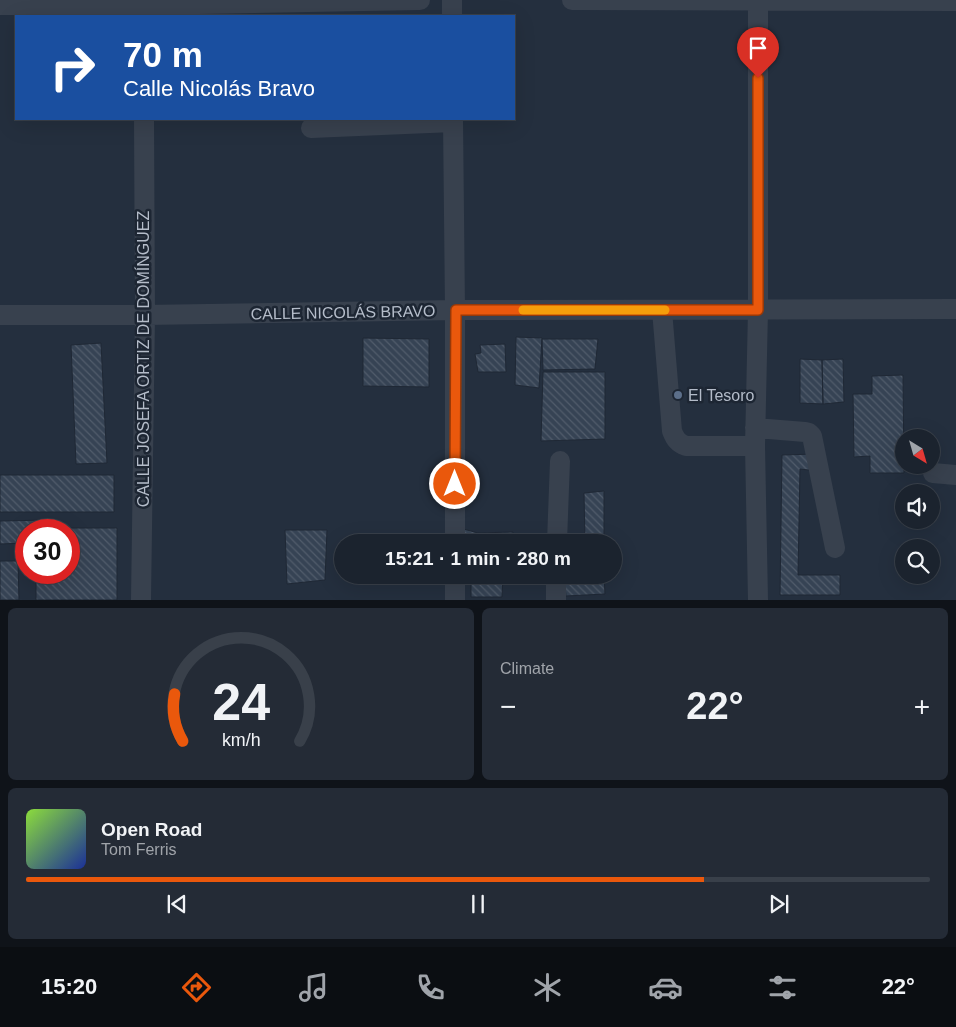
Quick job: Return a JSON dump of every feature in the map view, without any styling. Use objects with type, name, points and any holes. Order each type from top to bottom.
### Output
[{"type":"street","points":[[0,5],[143,7],[420,0]]},
{"type":"street","points":[[452,0],[452,15]]},
{"type":"street","points":[[572,0],[956,1]]},
{"type":"street","points":[[758,0],[758,310],[755,437],[758,600]]},
{"type":"street","name":"CALLE JOSEFA ORTIZ DE DOMÍNGUEZ","points":[[141,600],[145,315],[144,120]]},
{"type":"street","points":[[311,128],[453,120],[456,310],[455,534]]},
{"type":"street","name":"CALLE NICOLÁS BRAVO","points":[[0,315],[145,315],[456,310],[956,309]]},
{"type":"street","points":[[662,310],[674,437],[679,443],[686,446],[755,437],[809,433],[814,440],[835,548]]},
{"type":"street","points":[[557,534],[560,461]]},
{"type":"street","points":[[940,474],[956,475]]},
{"type":"street","points":[[454,600],[455,584]]},
{"type":"street","points":[[556,584],[556,600]]},
{"type":"building","points":[[516,337],[542,338],[539,388],[515,385]]},
{"type":"building","points":[[363,338],[429,339],[429,387],[363,386]]},
{"type":"building","points":[[542,339],[598,339],[595,369],[543,370]]},
{"type":"building","points":[[101,343],[107,463],[76,464],[71,345]]},
{"type":"building","points":[[505,344],[506,372],[478,372],[475,354],[481,353],[480,345]]},
{"type":"building","points":[[800,359],[822,360],[823,404],[800,403]]},
{"type":"building","points":[[843,359],[844,402],[823,404],[822,360]]},
{"type":"building","points":[[543,372],[605,372],[605,439],[541,441]]},
{"type":"building","points":[[903,375],[904,429],[895,429],[895,473],[870,473],[870,456],[854,457],[853,394],[872,394],[872,376]]},
{"type":"building","points":[[815,454],[817,471],[800,469],[798,575],[840,575],[840,595],[780,595],[782,455]]},
{"type":"building","points":[[0,475],[114,475],[114,512],[0,512]]},
{"type":"building","points":[[604,491],[604,534],[585,534],[584,493]]},
{"type":"building","points":[[0,521],[15,521],[15,543],[0,544]]},
{"type":"building","points":[[80,528],[117,528],[117,600],[36,600],[36,584],[80,584]]},
{"type":"building","points":[[460,528],[478,533],[513,532],[513,534],[461,534]]},
{"type":"building","points":[[285,530],[327,530],[325,580],[287,584]]},
{"type":"building","points":[[0,561],[15,561],[15,584],[19,584],[19,600],[0,600]]},
{"type":"building","points":[[471,584],[503,584],[502,597],[471,597]]},
{"type":"building","points":[[565,584],[604,584],[605,594],[566,596]]},
{"type":"slow traffic","points":[[523,310],[665,310]]},
{"type":"place","name":"El Tesoro","points":[[678,395]]},
{"type":"route","points":[[455,484],[456,310],[758,310],[758,78]]}]
